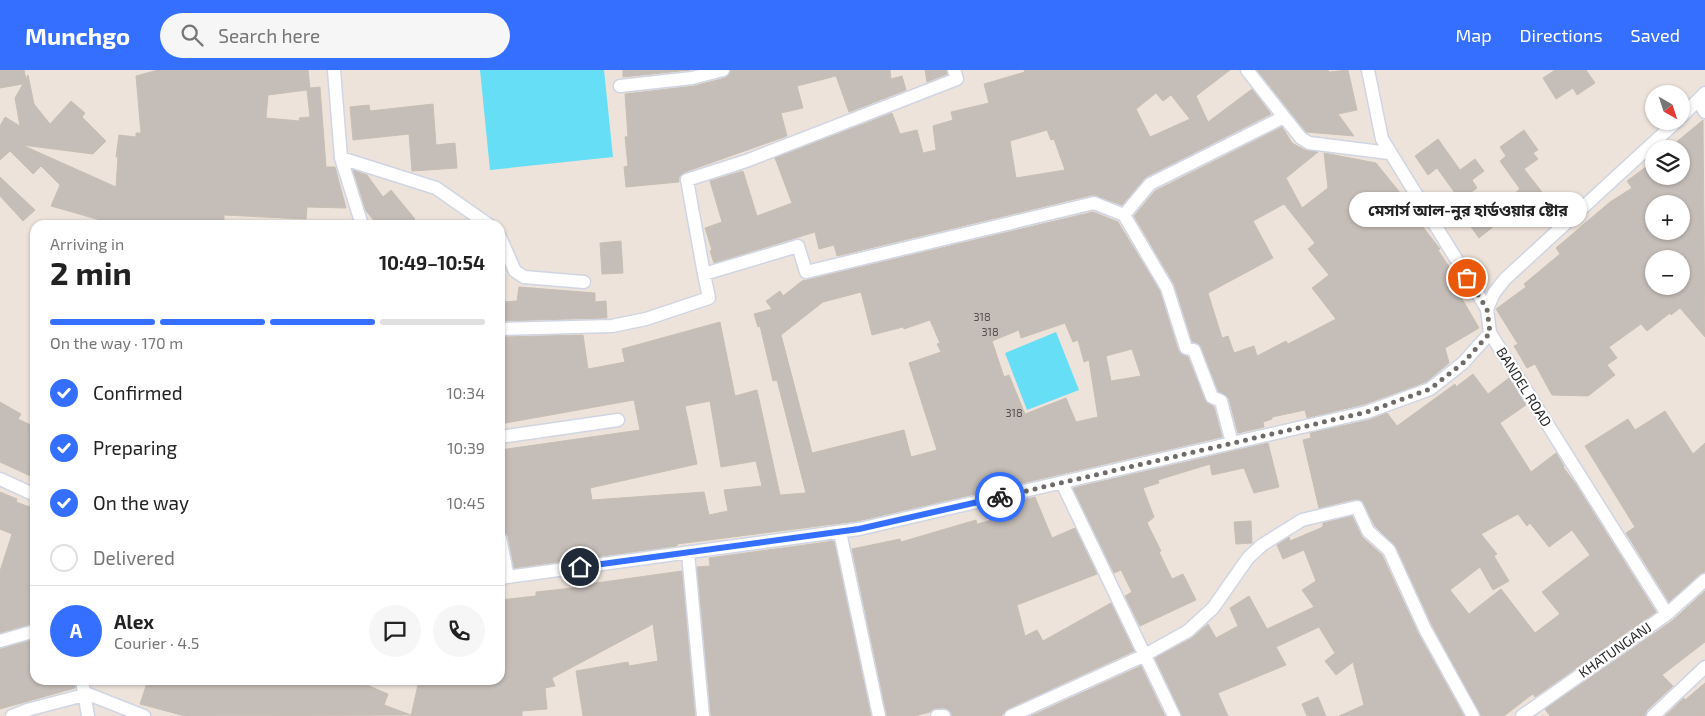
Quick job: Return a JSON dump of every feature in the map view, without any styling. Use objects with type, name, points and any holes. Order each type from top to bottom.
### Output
[{"type":"street","points":[[334,70],[341,158],[360,220]]},
{"type":"street","points":[[620,86],[692,78],[723,70]]},
{"type":"street","points":[[505,329],[612,326],[646,319],[709,298],[687,180],[746,161],[957,80],[954,70]]},
{"type":"street","points":[[1247,70],[1301,138],[1309,143],[1389,153]]},
{"type":"street","name":"BANDEL ROAD","points":[[1368,70],[1382,140],[1389,153],[1487,309],[1490,333],[1667,614]]},
{"type":"street","points":[[1702,97],[1705,112]]},
{"type":"street","points":[[1690,108],[1702,97]]},
{"type":"street","points":[[1124,215],[1150,184],[1284,117]]},
{"type":"street","points":[[1487,309],[1494,293],[1505,279],[1667,130]]},
{"type":"street","points":[[341,158],[436,188],[482,220]]},
{"type":"street","points":[[704,274],[798,246],[806,272],[1094,203],[1124,215],[1167,288],[1186,348],[1194,350],[1212,397],[1221,401],[1232,443]]},
{"type":"street","points":[[505,249],[514,271],[524,277],[584,282]]},
{"type":"street","points":[[505,578],[840,532],[1062,483],[1367,412],[1430,389],[1463,363],[1490,333]]},
{"type":"street","points":[[505,436],[618,420]]},
{"type":"street","points":[[0,479],[30,494]]},
{"type":"street","points":[[1062,483],[1174,716]]},
{"type":"street","points":[[1011,716],[1144,656],[1188,631],[1213,608],[1248,558],[1262,545],[1302,520],[1357,507],[1368,531],[1389,550],[1425,629],[1473,716]]},
{"type":"street","points":[[840,532],[879,716]]},
{"type":"street","points":[[688,553],[703,716]]},
{"type":"street","name":"KHATUNGANJ","points":[[1522,716],[1667,614],[1705,580]]},
{"type":"street","points":[[0,641],[30,632]]},
{"type":"street","points":[[1653,716],[1705,667]]},
{"type":"street","points":[[82,685],[82,694],[88,716]]},
{"type":"street","points":[[12,716],[82,694],[88,694],[144,716]]},
{"type":"street","points":[[937,716],[944,716]]},
{"type":"water","points":[[480,70],[604,70],[613,157],[490,170]]},
{"type":"water","points":[[1056,332],[1079,390],[1027,410],[1005,353]]},
{"type":"building","points":[[0,70],[24,70],[26,79],[28,75],[34,104],[50,124],[71,101],[85,113],[82,117],[106,141],[93,154],[22,145],[116,187],[118,157],[116,157],[119,135],[136,137],[136,133],[141,133],[136,76],[158,70],[308,70],[310,88],[320,87],[326,167],[335,167],[346,208],[307,207],[306,219],[224,215],[224,220],[100,220],[51,206],[60,185],[41,166],[33,174],[10,151],[0,160],[0,126],[5,117],[20,126],[15,98],[23,84],[0,88]],"holes":[[[307,90],[310,117],[299,118],[300,121],[266,118],[268,95]]]},
{"type":"building","points":[[623,70],[690,70],[623,77]]},
{"type":"building","points":[[731,70],[890,70],[891,79],[902,76],[906,90],[849,112],[836,76],[797,86],[803,108],[781,113],[787,136],[685,172],[679,177],[679,182],[626,187],[624,167],[628,166],[625,137],[628,136],[625,94],[694,86],[725,78]]},
{"type":"building","points":[[925,70],[946,70],[947,74],[927,82]]},
{"type":"building","points":[[1024,70],[1230,70],[1196,96],[1208,122],[1252,89],[1271,114],[1146,177],[1122,205],[1092,195],[837,256],[834,245],[819,249],[815,232],[714,263],[705,228],[722,222],[710,181],[743,171],[757,216],[792,203],[775,158],[892,113],[900,134],[917,130],[923,153],[936,150],[933,126],[953,120],[951,112],[989,103],[984,84],[1025,72]],"holes":[[[1156,93],[1163,101],[1171,95],[1190,119],[1150,137],[1136,109]],[[1047,130],[1051,140],[1054,139],[1065,170],[1016,178],[1010,141]]]},
{"type":"building","points":[[1257,70],[1328,70],[1329,72],[1348,70],[1357,110],[1338,114],[1354,136],[1306,132]]},
{"type":"building","points":[[1555,70],[1586,70],[1595,83],[1577,95],[1573,88],[1556,99],[1543,78]]},
{"type":"building","points":[[433,104],[436,145],[455,143],[457,168],[412,171],[409,134],[353,140],[350,107],[369,105],[370,111]]},
{"type":"building","points":[[1703,120],[1705,337],[1680,308],[1671,315],[1670,313],[1647,331],[1641,324],[1609,347],[1617,358],[1607,365],[1615,375],[1588,396],[1552,395],[1535,364],[1527,368],[1514,346],[1518,344],[1496,309],[1526,287],[1524,284],[1560,254],[1556,248],[1610,202],[1632,188],[1627,181],[1645,168],[1645,185],[1690,185],[1690,140],[1679,140]]},
{"type":"building","points":[[1282,127],[1292,143],[1305,150],[1318,152],[1286,178],[1302,208],[1328,188],[1324,153],[1376,163],[1422,220],[1419,222],[1440,249],[1438,250],[1459,282],[1454,285],[1479,328],[1445,348],[1449,363],[1426,382],[1365,404],[1307,418],[1305,410],[1272,417],[1272,419],[1263,422],[1264,427],[1238,433],[1229,399],[1218,391],[1201,347],[1192,341],[1174,284],[1134,216],[1155,191]],"holes":[[[1284,204],[1315,243],[1308,249],[1329,275],[1312,288],[1336,319],[1288,344],[1286,341],[1257,356],[1254,346],[1234,353],[1228,336],[1222,338],[1208,293],[1273,258],[1253,221]]]},
{"type":"building","points":[[1524,130],[1538,150],[1533,153],[1538,159],[1524,169],[1549,201],[1516,226],[1508,215],[1479,238],[1469,224],[1483,212],[1486,216],[1520,189],[1500,161],[1506,156],[1500,147]]},
{"type":"building","points":[[1438,139],[1460,170],[1475,159],[1484,171],[1472,180],[1477,188],[1460,200],[1437,168],[1428,175],[1415,156]]},
{"type":"building","points":[[353,170],[367,175],[383,197],[391,190],[415,219],[374,220],[366,211]]},
{"type":"building","points":[[0,177],[35,210],[23,221],[0,196]]},
{"type":"building","points":[[1093,212],[1118,222],[1160,291],[1178,350],[1188,357],[1205,400],[1214,407],[1222,437],[858,521],[677,544],[677,546],[514,568],[508,536],[505,534],[505,449],[640,430],[634,400],[505,423],[505,337],[583,335],[588,369],[625,362],[622,349],[720,322],[735,396],[757,390],[780,495],[806,493],[777,380],[773,381],[760,326],[758,327],[754,314],[772,309],[766,301],[780,291],[783,296],[802,281]],"holes":[[[861,292],[872,335],[903,327],[904,329],[930,320],[940,343],[937,344],[941,352],[909,363],[937,450],[911,457],[904,430],[812,453],[781,335],[823,302]],[[1065,323],[1073,342],[1078,340],[1084,362],[1089,360],[1098,417],[1076,422],[1066,398],[1025,414],[1009,375],[1004,377],[992,341],[1019,330],[1021,338]],[[1132,349],[1141,376],[1111,381],[1106,356]],[[710,401],[721,467],[756,461],[762,486],[724,490],[728,511],[709,515],[704,492],[592,500],[590,488],[697,464],[685,406]]]},
{"type":"building","points":[[621,241],[623,273],[602,274],[600,243]]},
{"type":"building","points":[[519,287],[595,293],[595,302],[606,301],[607,318],[505,321],[505,302],[517,301]]},
{"type":"building","points":[[1473,374],[1488,394],[1509,378],[1526,405],[1500,423],[1531,472],[1556,453],[1563,467],[1656,612],[1535,697],[1533,694],[1504,716],[1481,716],[1432,625],[1396,547],[1375,526],[1362,501],[1355,499],[1319,508],[1303,440],[1311,438],[1310,433],[1369,420],[1387,413],[1397,426],[1455,384],[1456,387]],"holes":[[[1518,514],[1527,526],[1530,523],[1549,547],[1572,530],[1590,555],[1542,592],[1560,614],[1535,633],[1501,589],[1469,614],[1450,590],[1480,567],[1493,590],[1509,581],[1494,556],[1497,554],[1481,534]]]},
{"type":"building","points":[[0,402],[21,414],[18,419],[30,425],[30,476],[0,462]]},
{"type":"building","points":[[1665,411],[1693,454],[1705,443],[1705,572],[1700,574],[1669,602],[1626,533],[1635,527],[1585,446],[1628,419],[1635,430]]},
{"type":"building","points":[[1268,443],[1279,487],[1254,493],[1244,468],[1212,475],[1210,464],[1158,480],[1159,483],[1143,488],[1154,517],[1147,523],[1161,551],[1159,552],[1172,579],[1183,574],[1196,600],[1140,626],[1125,596],[1132,592],[1121,570],[1114,573],[1073,488]]},
{"type":"building","points":[[0,492],[17,499],[16,502],[30,507],[30,624],[0,633],[0,571],[12,534],[0,529]]},
{"type":"building","points":[[1035,497],[1052,538],[1075,528],[1097,574],[1017,605],[1025,636],[1037,630],[1043,641],[1111,603],[1134,651],[1008,709],[1001,716],[952,716],[951,712],[944,708],[933,709],[930,712],[915,716],[887,716],[852,549],[900,539],[901,542],[976,520],[977,524],[1008,516],[1007,513],[1017,510],[1014,502]]},
{"type":"building","points":[[1352,516],[1362,537],[1382,555],[1418,633],[1464,716],[1339,716],[1364,705],[1353,662],[1336,675],[1325,661],[1335,653],[1319,627],[1276,647],[1286,665],[1218,693],[1228,716],[1182,716],[1155,658],[1192,638],[1208,624],[1216,638],[1238,626],[1230,608],[1249,596],[1267,629],[1314,607],[1302,590],[1316,581],[1304,550],[1283,559],[1277,545],[1289,537],[1290,541],[1323,527],[1323,523]]},
{"type":"building","points":[[1251,521],[1252,543],[1236,544],[1234,522]]},
{"type":"building","points":[[834,541],[871,716],[711,716],[697,567],[710,566],[709,558]]},
{"type":"building","points":[[682,571],[695,716],[583,716],[576,671],[628,662],[629,666],[658,661],[653,624],[552,678],[555,686],[545,688],[547,709],[522,711],[522,716],[411,716],[418,685],[505,685],[505,599],[536,596],[536,592],[582,587],[582,585]]},
{"type":"building","points":[[1705,591],[1705,642],[1662,675],[1673,686],[1647,710],[1645,716],[1550,716],[1545,709],[1672,621]]},
{"type":"building","points":[[30,640],[30,685],[75,685],[75,688],[0,709],[0,649]]},
{"type":"building","points":[[1141,666],[1165,716],[1031,716]]},
{"type":"building","points":[[1705,683],[1705,716],[1665,716],[1684,698],[1685,700]]},
{"type":"building","points":[[146,685],[367,685],[388,694],[384,705],[411,715],[185,716],[140,704]]},
{"type":"building","points":[[1318,697],[1326,716],[1307,716],[1302,704]]},
{"type":"way so far","points":[[1000,497],[1367,412],[1430,389],[1463,363],[1490,333],[1487,309],[1467,278]]},
{"type":"place","name":"মেসার্স আল-নুর হার্ডওয়ার ষ্টোর","points":[[1467,278]]},
{"type":"route","points":[[580,567],[859,529],[1000,497]]}]
